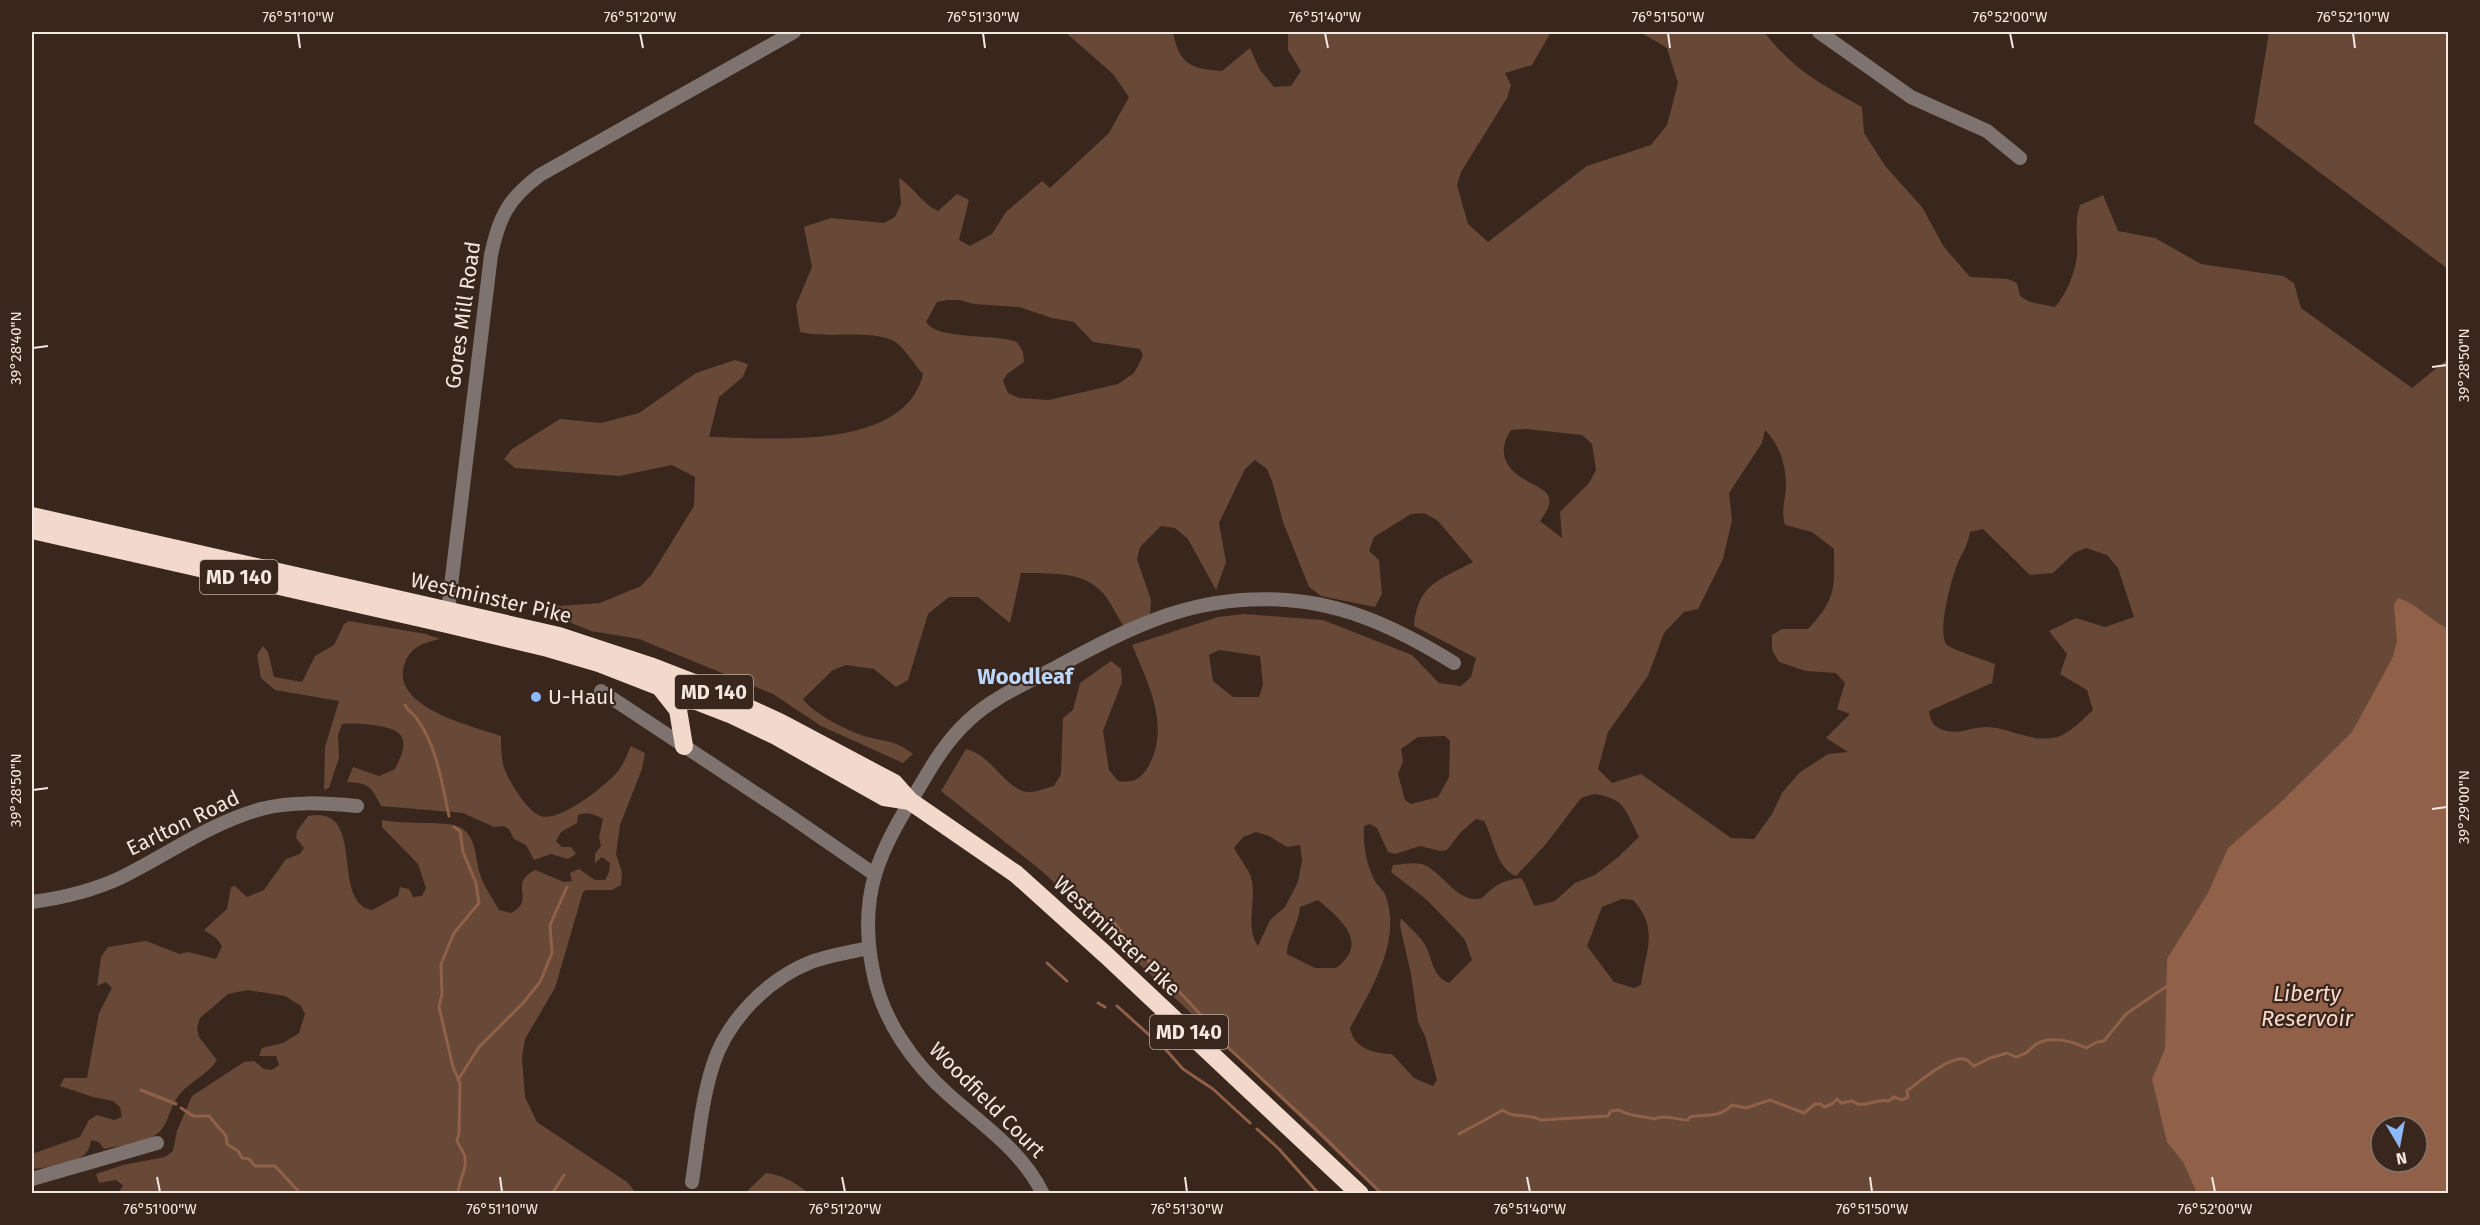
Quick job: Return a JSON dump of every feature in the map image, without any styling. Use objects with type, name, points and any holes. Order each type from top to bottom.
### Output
[{"type":"highway","name":"Westminster Pike","points":[[32,516],[447,617],[599,663],[730,714],[776,736],[884,797],[910,801]]},
{"type":"highway","name":"Westminster Pike","points":[[32,530],[447,617],[570,640],[650,666],[699,685],[781,723],[894,783],[910,801],[982,849],[1057,910],[1360,1194]]},
{"type":"highway","points":[[657,685],[678,710],[684,746]]},
{"type":"street","name":"Gores Mill Road","points":[[447,617],[491,255],[495,233],[510,202],[540,175],[794,32]]},
{"type":"street","points":[[1819,32],[1911,97],[1987,131],[2020,158]]},
{"type":"street","name":"Woodfield Court","points":[[1043,1194],[1029,1168],[1008,1145],[931,1078],[904,1045],[879,993],[869,948],[868,906],[874,874],[884,845],[910,801],[957,731],[971,717],[991,703],[1119,634],[1143,623],[1188,608],[1236,600],[1264,599],[1315,604],[1376,621],[1416,640],[1454,663]]},
{"type":"street","points":[[601,691],[874,874]]},
{"type":"street","name":"Earlton Road","points":[[32,902],[75,895],[95,888],[119,878],[222,823],[263,808],[311,802],[357,806]]},
{"type":"street","points":[[692,1182],[703,1108],[713,1064],[722,1044],[743,1012],[772,985],[798,968],[826,957],[869,948]]},
{"type":"street","points":[[32,1179],[157,1143]]},
{"type":"shaded area","points":[[1065,32],[1173,32],[1179,52],[1188,63],[1203,69],[1222,71],[1250,48],[1260,70],[1274,87],[1291,86],[1301,71],[1288,50],[1288,32],[1345,32],[1350,34],[1355,32],[1551,32],[1532,65],[1505,73],[1511,85],[1507,98],[1461,172],[1457,185],[1468,224],[1488,242],[1587,166],[1651,145],[1667,125],[1678,83],[1667,48],[1640,32],[1764,32],[1797,67],[1862,107],[1864,133],[1886,167],[1922,207],[1944,247],[1970,277],[2008,279],[2017,283],[2020,296],[2030,302],[2055,307],[2066,290],[2074,269],[2080,205],[2103,195],[2118,231],[2155,238],[2201,264],[2283,276],[2294,283],[2301,308],[2412,388],[2448,359],[2448,1193],[1379,1193],[1043,872],[941,791],[966,749],[983,758],[1019,789],[1030,792],[1054,786],[1061,774],[1063,718],[1073,710],[1080,683],[1111,661],[1121,669],[1122,682],[1103,731],[1109,770],[1118,781],[1132,781],[1139,778],[1148,767],[1155,752],[1157,721],[1155,705],[1132,645],[1218,617],[1244,614],[1323,620],[1412,655],[1439,683],[1461,686],[1471,677],[1476,658],[1414,626],[1416,612],[1425,592],[1441,579],[1473,562],[1437,520],[1424,513],[1411,514],[1374,537],[1369,551],[1379,560],[1382,594],[1375,607],[1321,596],[1309,587],[1283,522],[1267,469],[1255,460],[1245,469],[1219,523],[1226,562],[1216,590],[1188,539],[1175,528],[1161,526],[1140,547],[1137,559],[1151,600],[1150,614],[1124,627],[1102,592],[1085,580],[1064,575],[1021,573],[1010,623],[978,597],[949,597],[928,614],[908,680],[896,687],[874,669],[846,665],[833,670],[803,699],[821,715],[846,729],[894,743],[913,754],[903,763],[821,726],[773,694],[639,639],[591,631],[552,615],[547,602],[560,606],[600,603],[641,586],[652,574],[694,506],[695,477],[672,465],[619,476],[515,468],[504,459],[512,449],[560,419],[601,423],[639,413],[696,373],[735,360],[748,364],[743,377],[719,397],[709,437],[765,439],[832,435],[863,428],[890,417],[911,399],[923,374],[901,347],[889,339],[878,336],[800,332],[796,305],[812,267],[804,227],[831,218],[884,223],[895,217],[901,204],[899,178],[938,211],[957,194],[969,200],[959,240],[970,246],[992,234],[1006,212],[1042,181],[1050,188],[1109,133],[1129,97],[1113,74]],"holes":[[[959,300],[974,304],[1019,307],[1052,318],[1074,322],[1093,342],[1140,349],[1143,356],[1134,373],[1118,384],[1049,400],[1019,398],[1008,393],[1003,381],[1007,374],[1024,362],[1023,352],[1017,342],[954,334],[933,328],[926,322],[937,302]],[[1526,429],[1582,435],[1592,444],[1596,470],[1589,483],[1560,512],[1562,538],[1540,521],[1547,510],[1549,496],[1518,475],[1505,460],[1504,448],[1511,430]],[[1765,430],[1775,442],[1783,463],[1786,487],[1783,511],[1785,525],[1812,532],[1834,549],[1832,592],[1824,609],[1808,629],[1782,629],[1772,635],[1772,650],[1779,662],[1806,671],[1836,673],[1845,683],[1837,709],[1850,714],[1826,738],[1848,752],[1828,754],[1799,773],[1782,793],[1772,814],[1754,839],[1731,838],[1641,774],[1612,783],[1598,769],[1608,732],[1648,676],[1664,633],[1684,612],[1698,609],[1723,559],[1732,520],[1729,493],[1762,443]],[[1983,529],[2030,575],[2053,573],[2074,553],[2086,548],[2107,555],[2118,568],[2134,617],[2105,627],[2076,618],[2049,631],[2067,654],[2060,674],[2087,690],[2093,710],[2060,736],[2041,739],[1987,727],[1951,732],[1937,727],[1931,720],[1929,711],[1992,683],[1995,664],[1950,647],[1944,639],[1944,620],[1948,598],[1970,532]],[[1219,650],[1260,656],[1263,685],[1259,697],[1233,697],[1213,681],[1209,655]],[[1445,736],[1450,741],[1449,777],[1438,797],[1411,804],[1405,800],[1398,774],[1403,761],[1401,749],[1418,737]],[[1594,794],[1605,796],[1619,803],[1627,813],[1639,837],[1595,875],[1575,883],[1555,901],[1535,906],[1521,878],[1504,882],[1495,886],[1482,898],[1473,899],[1465,897],[1422,864],[1393,865],[1391,872],[1427,900],[1465,940],[1472,960],[1449,983],[1443,980],[1436,971],[1424,943],[1401,918],[1400,926],[1411,974],[1418,1022],[1425,1036],[1437,1080],[1433,1086],[1414,1078],[1392,1054],[1379,1053],[1360,1045],[1352,1035],[1350,1028],[1382,964],[1390,929],[1390,911],[1385,894],[1376,883],[1368,862],[1364,826],[1370,824],[1377,828],[1388,852],[1395,854],[1420,846],[1440,851],[1447,850],[1461,832],[1476,819],[1484,821],[1504,867],[1516,876],[1546,844],[1581,798]],[[1256,832],[1269,836],[1287,847],[1300,845],[1302,860],[1298,882],[1285,907],[1270,920],[1258,946],[1251,923],[1252,881],[1247,868],[1234,848],[1243,837]],[[1622,899],[1633,900],[1646,920],[1649,940],[1641,985],[1634,988],[1614,982],[1587,946],[1602,907]],[[1318,900],[1343,923],[1351,941],[1351,950],[1346,959],[1336,968],[1315,968],[1287,954],[1300,907]]]},
{"type":"shaded area","points":[[2269,32],[2448,32],[2448,269],[2254,123]]},
{"type":"shaded area","points":[[349,621],[426,634],[440,639],[419,646],[408,657],[403,678],[409,692],[420,703],[436,712],[501,736],[502,761],[508,778],[523,801],[540,816],[548,817],[570,809],[604,785],[618,771],[631,746],[645,753],[642,769],[620,825],[616,854],[622,872],[621,885],[612,890],[583,892],[555,988],[525,1039],[522,1057],[525,1097],[537,1122],[627,1182],[636,1193],[118,1194],[123,1185],[116,1180],[99,1183],[96,1174],[123,1165],[165,1157],[173,1151],[177,1131],[192,1096],[244,1062],[254,1061],[264,1069],[272,1070],[279,1065],[276,1056],[259,1056],[262,1048],[283,1043],[299,1033],[305,1014],[301,1006],[285,996],[248,990],[228,994],[200,1018],[197,1028],[199,1037],[217,1060],[209,1070],[179,1095],[162,1129],[157,1134],[143,1141],[104,1149],[99,1142],[91,1140],[85,1154],[75,1160],[32,1169],[32,1154],[80,1137],[89,1120],[97,1115],[114,1120],[122,1117],[120,1107],[113,1101],[60,1086],[64,1078],[87,1078],[99,1013],[112,988],[106,982],[97,986],[101,957],[108,947],[146,941],[180,954],[188,952],[216,959],[222,946],[216,938],[204,930],[227,909],[231,887],[235,886],[247,897],[264,890],[286,859],[300,854],[304,848],[296,838],[297,831],[308,816],[326,816],[337,824],[343,838],[352,890],[359,903],[372,910],[398,896],[400,887],[409,889],[413,897],[422,896],[426,888],[418,864],[382,827],[382,820],[447,824],[465,830],[473,843],[483,881],[499,910],[511,913],[518,908],[522,903],[523,881],[535,870],[564,882],[572,881],[570,873],[579,869],[595,880],[605,880],[610,863],[602,857],[595,863],[595,854],[601,846],[599,837],[603,819],[597,816],[578,815],[577,823],[561,832],[556,841],[562,847],[571,847],[576,854],[568,859],[551,854],[534,860],[526,845],[514,839],[509,829],[504,826],[494,827],[463,813],[381,806],[375,794],[368,787],[360,783],[347,782],[353,767],[379,776],[395,769],[402,753],[403,740],[401,735],[389,728],[365,724],[342,724],[338,735],[339,758],[329,788],[324,790],[325,747],[339,701],[275,690],[261,678],[257,655],[263,646],[268,652],[274,677],[302,682],[315,656],[334,645],[344,624]]},
{"type":"shaded area","points":[[766,1173],[789,1180],[808,1193],[745,1193]]},
{"type":"water","name":"Liberty Reservoir","points":[[2398,598],[2448,629],[2448,1193],[2197,1193],[2183,1162],[2167,1142],[2152,1079],[2165,1049],[2167,959],[2208,893],[2228,848],[2279,804],[2352,732],[2393,657],[2397,641],[2394,605]]},
{"type":"waterway","points":[[405,705],[424,730],[434,753],[449,816]]},
{"type":"waterway","points":[[454,827],[460,831],[463,852],[476,883],[479,903],[454,933],[441,964],[442,994],[439,1007],[453,1067],[460,1083],[457,1141],[464,1154],[465,1164],[458,1194]]},
{"type":"waterway","points":[[458,1080],[479,1047],[523,1003],[540,982],[552,953],[550,925],[567,887]]},
{"type":"waterway","points":[[1112,920],[1134,948],[1157,968],[1203,1017],[1222,1042],[1382,1194]]},
{"type":"waterway","points":[[1047,963],[1067,981]]},
{"type":"waterway","points":[[1459,1134],[1503,1110],[1507,1113],[1541,1120],[1608,1116],[1611,1111],[1619,1110],[1627,1114],[1654,1119],[1666,1117],[1688,1120],[1690,1117],[1718,1114],[1732,1105],[1746,1108],[1770,1100],[1804,1113],[1815,1104],[1821,1104],[1824,1107],[1837,1099],[1841,1103],[1852,1101],[1860,1104],[1889,1101],[1894,1097],[1902,1100],[1908,1097],[1907,1091],[1954,1060],[1967,1060],[1974,1066],[2007,1053],[2016,1057],[2020,1056],[2040,1042],[2047,1040],[2068,1041],[2086,1048],[2104,1041],[2126,1014],[2167,986]]},
{"type":"waterway","points":[[1098,1003],[1105,1007]]},
{"type":"waterway","points":[[1117,1006],[1167,1051],[1183,1069],[1213,1089],[1250,1123]]},
{"type":"waterway","points":[[141,1090],[176,1104]]},
{"type":"waterway","points":[[181,1108],[193,1116],[209,1116],[226,1136],[227,1144],[238,1151],[242,1158],[249,1159],[255,1166],[275,1166],[301,1194]]},
{"type":"waterway","points":[[1257,1129],[1279,1149],[1319,1194]]},
{"type":"waterway","points":[[552,1194],[564,1175]]},
{"type":"place","name":"U-Haul","points":[[536,697]]},
{"type":"district","name":"Woodleaf","points":[[1025,676]]}]
